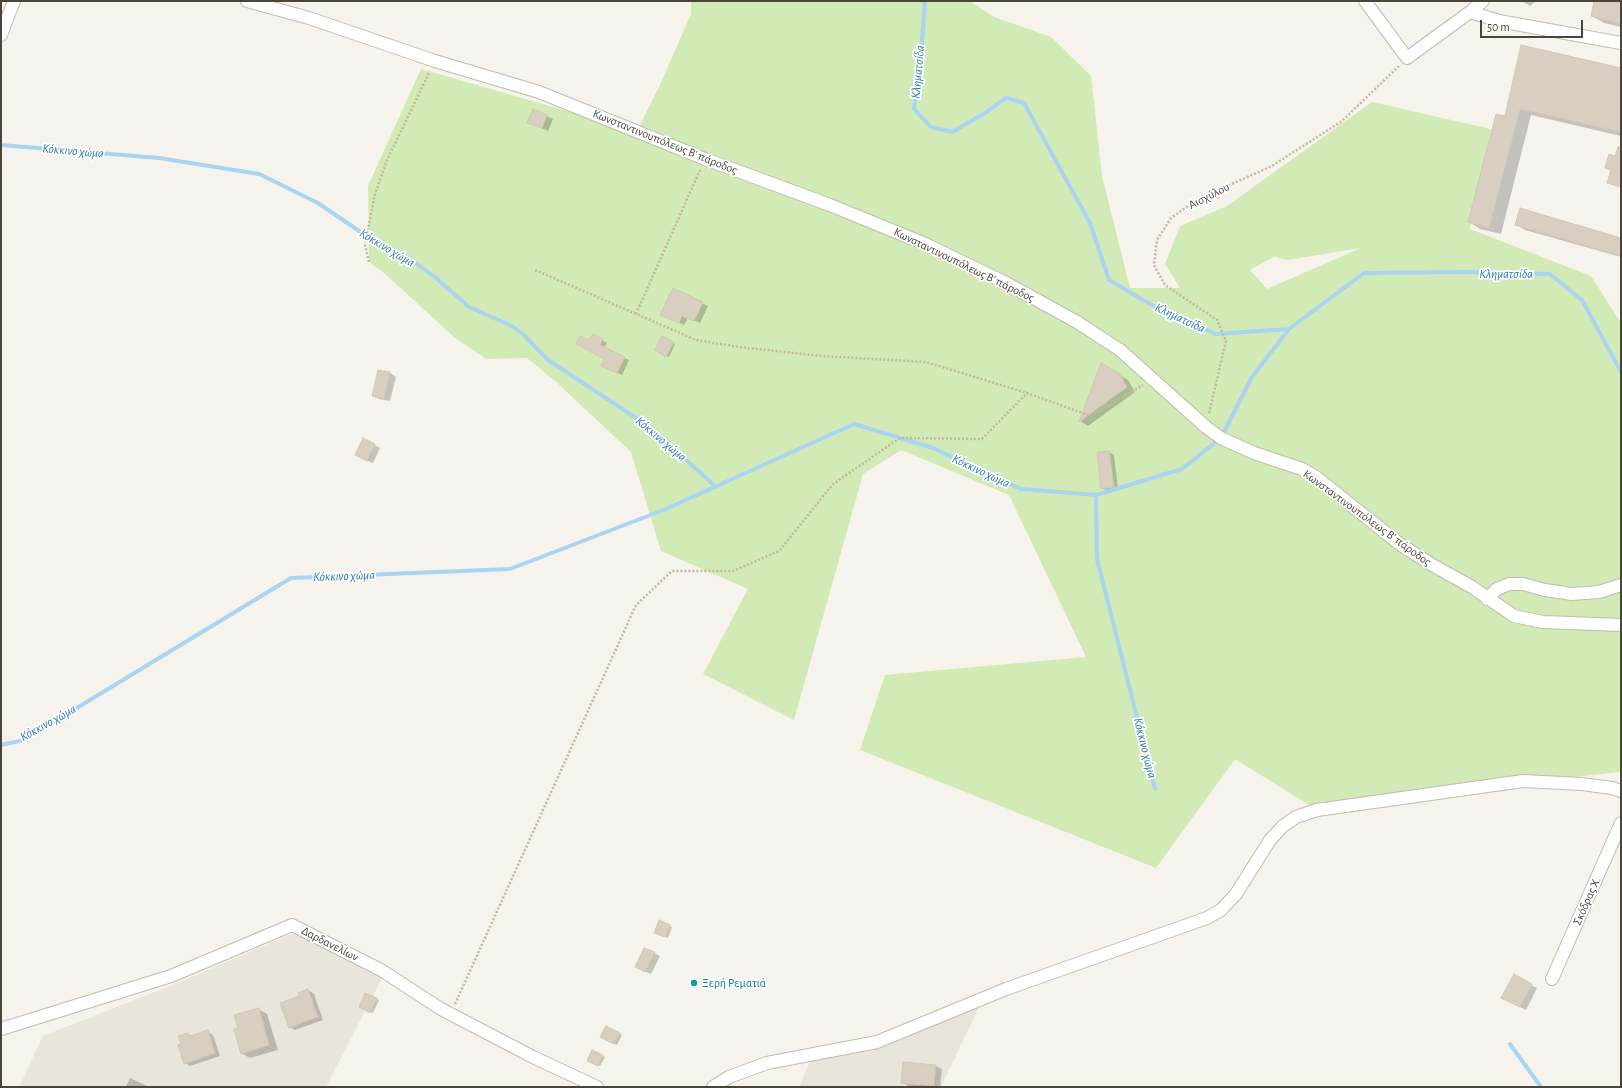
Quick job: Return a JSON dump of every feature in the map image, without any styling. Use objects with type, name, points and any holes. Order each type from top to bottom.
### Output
[{"type":"street","points":[[1,35],[14,1]]},
{"type":"street","name":"Κωνσταντινουπόλεως Β' πάροδος","points":[[248,1],[308,18],[435,61],[539,92],[706,159],[830,205],[923,242],[1077,322],[1120,350],[1206,427],[1221,438],[1254,452],[1302,469],[1316,477],[1401,545],[1472,588],[1514,616],[1543,622],[1621,625]]},
{"type":"street","points":[[1365,1],[1407,58],[1483,1]]},
{"type":"street","points":[[1470,12],[1499,21],[1621,43]]},
{"type":"street","points":[[1487,599],[1497,589],[1509,584],[1523,584],[1545,590],[1572,594],[1599,592],[1621,585]]},
{"type":"street","points":[[713,1087],[729,1077],[767,1063],[877,1042],[1006,989],[1207,918],[1221,910],[1236,894],[1270,840],[1282,826],[1296,817],[1317,810],[1523,781],[1582,784],[1612,788],[1621,792]]},
{"type":"street","name":"Σκόδρας Χ.","points":[[1552,979],[1621,823]]},
{"type":"street","name":"Δαρδανελίων","points":[[1,1029],[171,976],[292,925],[381,970],[441,1009],[533,1057],[597,1087]]},
{"type":"path","name":"Αισχύλου","points":[[1206,427],[1226,341],[1217,320],[1165,285],[1154,265],[1157,240],[1171,218],[1198,199],[1272,166],[1342,121],[1407,58]]},
{"type":"path","points":[[369,262],[366,246],[375,194],[388,160],[435,61]]},
{"type":"path","points":[[636,314],[706,159]]},
{"type":"path","points":[[536,270],[696,340],[739,347],[822,356],[926,362],[1027,393],[1091,416],[1154,379]]},
{"type":"path","points":[[451,1014],[636,605],[672,571],[733,571],[779,552],[833,484],[900,438],[982,439],[1027,393]]},
{"type":"shaded area","points":[[294,933],[382,978],[326,1087],[19,1087],[43,1036],[172,985]]},
{"type":"shaded area","points":[[981,1003],[941,1087],[799,1087],[810,1061]]},
{"type":"green space","points":[[691,1],[970,1],[994,17],[1051,37],[1091,76],[1102,176],[1130,288],[1180,288],[1165,264],[1180,226],[1227,206],[1372,102],[1491,129],[1470,229],[1591,276],[1621,323],[1621,772],[1309,805],[1235,759],[1156,868],[860,750],[885,675],[1086,657],[1009,495],[901,450],[863,474],[794,720],[703,674],[748,589],[661,551],[631,452],[555,381],[527,358],[486,359],[454,337],[384,273],[369,262],[368,186],[421,69],[637,131],[659,87],[691,14]],"holes":[[[1361,248],[1267,289],[1250,270],[1274,257],[1288,260]]]},
{"type":"building","points":[[1594,1],[1621,1],[1621,24],[1591,16]]},
{"type":"building","points":[[1521,45],[1621,68],[1621,132],[1520,109],[1489,228],[1468,222],[1496,114],[1505,116]]},
{"type":"building","points":[[533,109],[547,115],[542,128],[527,123]]},
{"type":"building","points":[[1618,147],[1621,147],[1621,187],[1607,183],[1611,170],[1605,168],[1609,154],[1615,156]]},
{"type":"building","points":[[1520,208],[1621,238],[1621,256],[1515,225]]},
{"type":"building","points":[[673,288],[703,302],[694,321],[682,316],[679,323],[660,315]]},
{"type":"building","points":[[593,334],[603,339],[600,345],[625,357],[617,373],[601,366],[604,359],[576,344],[580,336],[589,340]]},
{"type":"building","points":[[662,336],[674,342],[666,357],[655,350]]},
{"type":"building","points":[[1101,363],[1119,373],[1127,387],[1079,422]]},
{"type":"building","points":[[378,370],[390,372],[384,399],[372,396]]},
{"type":"building","points":[[363,438],[375,444],[367,461],[355,455]]},
{"type":"building","points":[[1109,451],[1114,487],[1101,489],[1097,452]]},
{"type":"building","points":[[659,920],[670,925],[665,937],[654,933]]},
{"type":"building","points":[[644,948],[655,952],[645,972],[635,967]]},
{"type":"building","points":[[1514,974],[1532,984],[1520,1007],[1501,998]]},
{"type":"building","points":[[308,989],[318,1017],[289,1028],[280,1003],[299,996],[298,993]]},
{"type":"building","points":[[365,993],[377,998],[370,1013],[359,1007]]},
{"type":"building","points":[[259,1008],[269,1045],[241,1054],[234,1029],[238,1028],[234,1015]]},
{"type":"building","points":[[606,1026],[620,1033],[614,1044],[600,1037]]},
{"type":"building","points":[[208,1030],[215,1053],[184,1064],[178,1045],[181,1044],[178,1036],[188,1033],[190,1036]]},
{"type":"building","points":[[592,1050],[603,1055],[598,1066],[587,1061]]},
{"type":"building","points":[[903,1062],[936,1065],[934,1086],[901,1083]]},
{"type":"waterway","name":"Κληματσίδα","points":[[925,1],[921,56],[914,109],[931,127],[952,132],[985,113],[1006,98],[1024,103],[1090,223],[1109,280],[1152,305],[1216,334],[1289,329],[1364,273],[1468,272],[1550,274],[1582,300],[1621,372]]},
{"type":"waterway","name":"Κόκκινο χώμα","points":[[1,145],[159,158],[259,174],[318,203],[362,233],[406,256],[436,278],[469,307],[512,326],[524,335],[548,360],[650,427],[716,487]]},
{"type":"waterway","name":"Κόκκινο χώμα","points":[[1,745],[24,740],[291,578],[510,569],[666,509],[854,424],[933,448],[1021,489],[1096,495],[1182,469],[1221,438],[1252,377],[1289,329]]},
{"type":"waterway","name":"Κόκκινο χώμα","points":[[1096,495],[1097,559],[1155,789]]},
{"type":"waterway","points":[[1510,1044],[1541,1087]]},
{"type":"place","name":"Ξερή Ρεματιά","points":[[694,983]]}]
